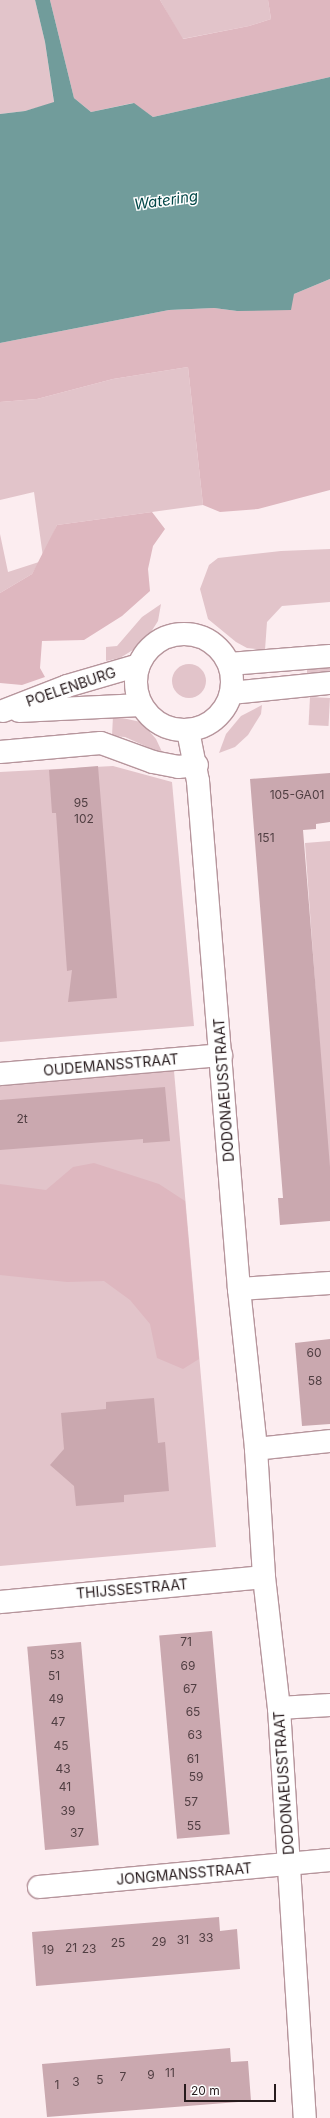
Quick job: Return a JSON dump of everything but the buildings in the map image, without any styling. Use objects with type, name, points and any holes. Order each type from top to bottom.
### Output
[{"type":"street","points":[[187,634],[200,636],[212,643],[229,664],[232,678],[231,693],[220,715],[200,728],[188,731],[162,725],[151,718],[141,705],[136,681],[139,666],[146,652],[158,642],[172,635],[187,634]]},
{"type":"street","points":[[229,664],[330,656]]},
{"type":"street","name":"POELENBURG","points":[[2,711],[67,686],[139,666]]},
{"type":"street","points":[[231,693],[330,684]]},
{"type":"street","name":"POELENBURG","points":[[2,711],[141,705]]},
{"type":"street","name":"DODONAEUSSTRAAT","points":[[188,731],[196,766],[221,1055],[239,1289],[256,1449],[264,1577],[279,1708],[305,2118]]},
{"type":"street","points":[[0,752],[101,743],[153,762],[178,767],[196,766]]},
{"type":"street","name":"OUDEMANSSTRAAT","points":[[0,1074],[221,1055]]},
{"type":"street","points":[[239,1289],[330,1283]]},
{"type":"street","points":[[256,1449],[330,1441]]},
{"type":"street","name":"THIJSSESTRAAT","points":[[0,1602],[264,1577]]},
{"type":"street","points":[[279,1708],[330,1705]]},
{"type":"street","name":"JONGMANSSTRAAT","points":[[39,1887],[330,1860]]},
{"type":"shaded area","points":[[0,0],[35,0],[45,42],[54,103],[25,111],[0,114]]},
{"type":"shaded area","points":[[50,0],[160,0],[183,39],[249,26],[271,19],[268,0],[330,0],[330,77],[153,117],[133,103],[91,112],[74,98]]},
{"type":"shaded area","points":[[160,0],[268,0],[271,19],[249,26],[182,39]]},
{"type":"shaded area","points":[[330,279],[330,490],[258,509],[220,512],[203,505],[188,367],[113,379],[37,399],[0,402],[0,343],[169,310],[214,308],[237,311],[294,294]]},
{"type":"shaded area","points":[[188,367],[203,505],[57,525],[43,557],[34,492],[0,500],[0,402],[37,399],[113,379]]},
{"type":"shaded area","points":[[152,512],[165,529],[153,546],[148,569],[150,591],[122,616],[84,640],[42,641],[40,668],[45,677],[22,685],[0,683],[0,593],[32,574],[57,525]]},
{"type":"shaded area","points":[[0,534],[8,572],[39,562],[32,574],[0,593]]},
{"type":"shaded area","points":[[330,549],[330,602],[282,606],[267,622],[265,650],[247,648],[236,642],[208,619],[200,589],[209,565],[218,558],[281,551]]},
{"type":"shaded area","points":[[161,604],[158,621],[144,643],[120,658],[106,661],[106,647],[117,646],[142,617]]},
{"type":"shaded area","points":[[186,664],[192,664],[196,665],[203,671],[206,681],[205,688],[199,695],[192,698],[186,698],[182,697],[175,691],[172,684],[172,678],[173,674],[179,667]]},
{"type":"shaded area","points":[[307,665],[330,665],[330,676],[307,676]]},
{"type":"shaded area","points":[[310,697],[330,698],[329,726],[309,725]]},
{"type":"shaded area","points":[[262,705],[261,714],[248,735],[235,747],[219,753],[226,734],[241,716]]},
{"type":"shaded area","points":[[113,716],[141,722],[156,739],[163,754],[125,737],[112,736]]},
{"type":"shaded area","points":[[113,766],[172,782],[194,1026],[0,1042],[0,772]]},
{"type":"shaded area","points":[[330,841],[330,1191],[305,843]]},
{"type":"shaded area","points":[[174,1071],[216,1547],[0,1566],[0,1086]]},
{"type":"shaded area","points":[[94,1163],[159,1184],[185,1201],[199,1359],[183,1369],[157,1358],[150,1324],[130,1300],[104,1281],[67,1282],[0,1275],[0,1184],[46,1190],[73,1167]]},
{"type":"water","name":"Watering","points":[[35,0],[50,0],[74,98],[91,112],[134,103],[153,117],[330,77],[330,279],[294,294],[291,310],[237,311],[214,308],[169,310],[0,343],[0,114],[25,111],[54,102],[45,42]]}]
